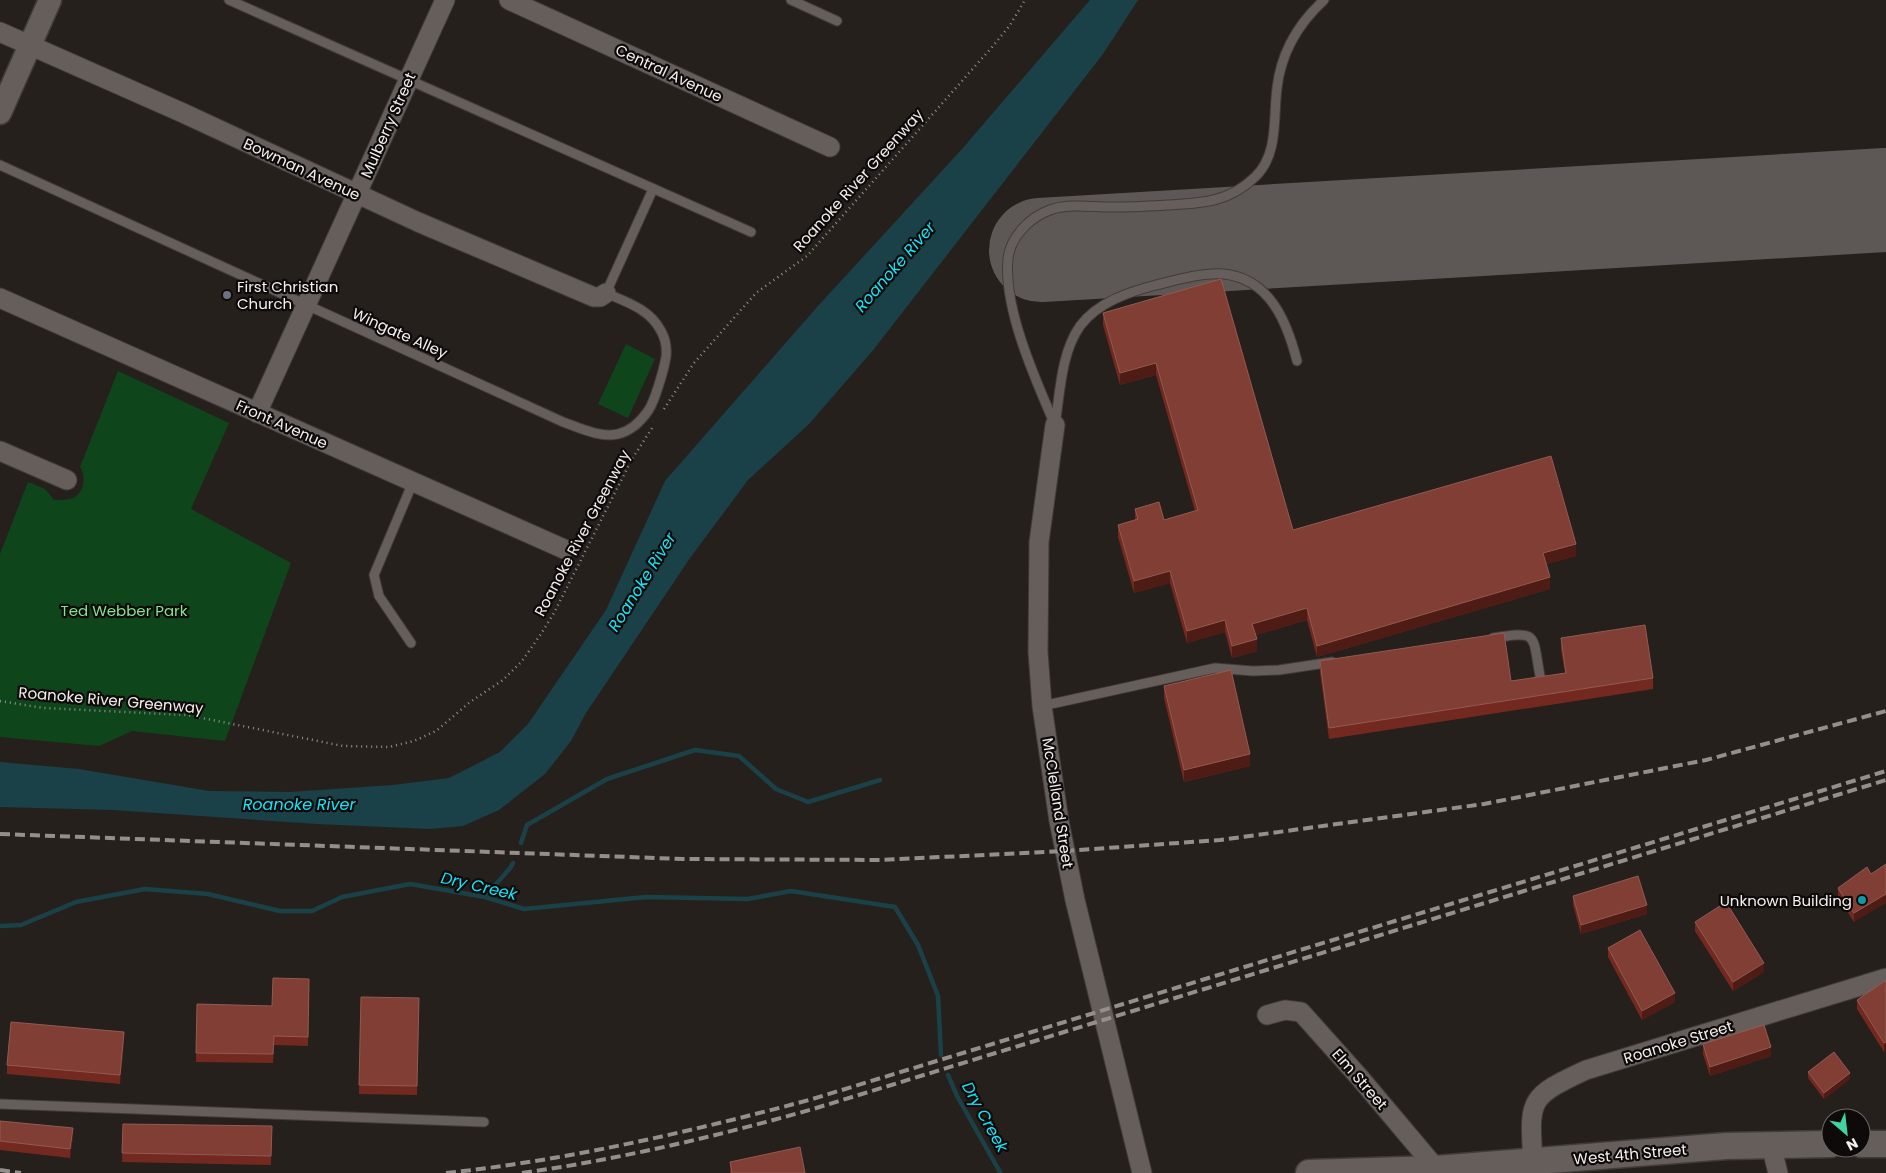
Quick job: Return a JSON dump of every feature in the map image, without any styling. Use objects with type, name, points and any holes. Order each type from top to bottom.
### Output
[{"type":"main road","name":"West 4th Street","points":[[1308,1173],[1438,1171],[1726,1146],[1821,1144]]},
{"type":"main road","points":[[1871,1144],[1886,1144]]},
{"type":"street","points":[[0,113],[50,0]]},
{"type":"street","name":"Mulberry Street","points":[[257,413],[445,0]]},
{"type":"street","name":"Central Avenue","points":[[509,0],[830,147]]},
{"type":"street","name":"Bowman Avenue","points":[[0,32],[357,194],[594,297],[600,297],[606,293]]},
{"type":"street","name":"Front Avenue","points":[[0,298],[564,549]]},
{"type":"street","name":"McClelland Street","points":[[1055,425],[1039,542],[1038,652],[1042,706],[1059,821],[1075,900],[1142,1173]]},
{"type":"street","points":[[0,451],[67,480]]},
{"type":"street","name":"Roanoke Street","points":[[1547,1163],[1530,1121],[1531,1112],[1536,1101],[1543,1093],[1564,1080],[1586,1070],[1886,978]]},
{"type":"street","name":"Elm Street","points":[[1267,1016],[1285,1010],[1301,1012],[1360,1078],[1438,1171]]},
{"type":"street","points":[[1771,1145],[1778,1173]]},
{"type":"lane","points":[[228,0],[751,232]]},
{"type":"lane","points":[[791,0],[837,22]]},
{"type":"lane","points":[[1055,425],[1020,338],[1012,302],[1008,258],[1019,233],[1037,216],[1066,206],[1131,207],[1201,203],[1216,200],[1242,188],[1256,176],[1265,164],[1272,146],[1275,131],[1277,87],[1280,68],[1287,51],[1298,30],[1312,11],[1324,0]]},
{"type":"lane","name":"Wingate Alley","points":[[0,165],[563,422],[606,435],[619,434],[630,429],[645,416],[653,400],[666,356],[666,343],[661,330],[653,319],[636,306],[606,293]]},
{"type":"lane","points":[[606,293],[653,189]]},
{"type":"lane","points":[[1055,425],[1066,359],[1071,342],[1080,326],[1093,312],[1137,290],[1180,279],[1222,274],[1250,282],[1273,301],[1285,323],[1297,361]]},
{"type":"lane","points":[[411,643],[379,596],[374,576],[413,482]]},
{"type":"lane","points":[[1484,639],[1528,635],[1532,638],[1535,645],[1540,676]]},
{"type":"lane","points":[[1042,706],[1214,668],[1253,671],[1279,670],[1339,661]]},
{"type":"lane","points":[[0,1104],[484,1122]]},
{"type":"path","name":"Roanoke River Greenway","points":[[662,413],[694,363],[743,307],[756,293],[807,256],[994,46],[1010,25],[1025,0]]},
{"type":"path","name":"Roanoke River Greenway","points":[[0,701],[44,708],[187,716],[343,746],[389,747],[414,741],[436,731],[470,702],[503,680],[522,661],[554,612],[632,459],[657,421]]},
{"type":"green space","points":[[626,344],[655,359],[628,418],[598,404]]},
{"type":"green space","name":"Ted Webber Park","points":[[118,371],[229,423],[191,509],[291,563],[225,741],[132,731],[99,746],[0,737],[0,554],[28,482],[45,489],[54,500],[73,498],[81,491],[84,479],[80,467]]},
{"type":"water","name":"Roanoke River","points":[[1090,0],[1138,0],[1103,54],[874,349],[809,424],[748,480],[690,558],[586,713],[571,741],[545,774],[499,810],[463,826],[430,829],[317,824],[113,810],[0,807],[0,762],[79,769],[209,791],[290,792],[393,785],[449,778],[500,752],[528,724],[606,610],[665,481],[818,306],[962,149]]},
{"type":"building","points":[[1221,279],[1293,530],[1551,456],[1576,544],[1543,553],[1550,577],[1317,646],[1307,608],[1252,624],[1257,639],[1232,646],[1225,620],[1187,631],[1170,571],[1134,581],[1118,525],[1138,519],[1135,509],[1159,502],[1164,520],[1198,510],[1156,363],[1120,373],[1103,313]]},
{"type":"building","points":[[1645,625],[1653,678],[1329,728],[1320,661],[1504,633],[1511,681],[1566,673],[1561,638]]},
{"type":"building","points":[[1231,670],[1250,754],[1184,770],[1164,686]]},
{"type":"building","points":[[1886,864],[1886,894],[1854,913],[1838,888],[1867,867],[1871,874]]},
{"type":"building","points":[[1638,876],[1647,905],[1581,925],[1573,896]]},
{"type":"building","points":[[1726,902],[1764,963],[1733,982],[1695,922]]},
{"type":"building","points":[[1640,930],[1675,993],[1642,1011],[1608,948]]},
{"type":"building","points":[[273,978],[309,979],[308,1037],[274,1036],[273,1054],[196,1053],[197,1004],[272,1006]]},
{"type":"building","points":[[1885,981],[1886,1042],[1884,1043],[1857,1000]]},
{"type":"building","points":[[361,997],[419,998],[417,1086],[359,1085]]},
{"type":"building","points":[[11,1022],[124,1032],[120,1075],[7,1065]]},
{"type":"building","points":[[1764,1025],[1771,1047],[1710,1067],[1703,1044]]},
{"type":"building","points":[[1834,1052],[1850,1073],[1824,1093],[1808,1072]]},
{"type":"building","points":[[0,1121],[73,1128],[70,1149],[0,1141]]},
{"type":"building","points":[[123,1124],[272,1126],[271,1156],[122,1153]]},
{"type":"building","points":[[800,1147],[805,1173],[732,1173],[730,1162]]},
{"type":"waterway","points":[[521,843],[527,825],[607,779],[695,750],[739,756],[776,789],[808,802],[880,780]]},
{"type":"waterway","points":[[485,897],[513,863]]},
{"type":"waterway","name":"Dry Creek","points":[[0,926],[21,925],[76,902],[145,889],[208,894],[280,911],[312,911],[342,897],[410,884],[485,897],[524,909],[646,897],[748,899],[791,891],[895,907],[918,945],[938,996],[941,1055]]},
{"type":"waterway","name":"Dry Creek","points":[[948,1075],[957,1096],[1000,1172]]},
{"type":"runway","points":[[1041,250],[1886,200]]},
{"type":"railway","points":[[0,834],[683,859],[880,860],[1065,851],[1220,840],[1484,804],[1706,760],[1886,711]]},
{"type":"railway","points":[[446,1173],[538,1161],[629,1144],[809,1100],[1886,771]]},
{"type":"railway","points":[[522,1173],[596,1161],[669,1146],[813,1109],[1886,780]]},
{"type":"railway","points":[[0,1170],[21,1173]]},
{"type":"place","name":"First Christian Church","points":[[227,295]]},
{"type":"place","name":"Unknown Building","points":[[1862,900]]}]
